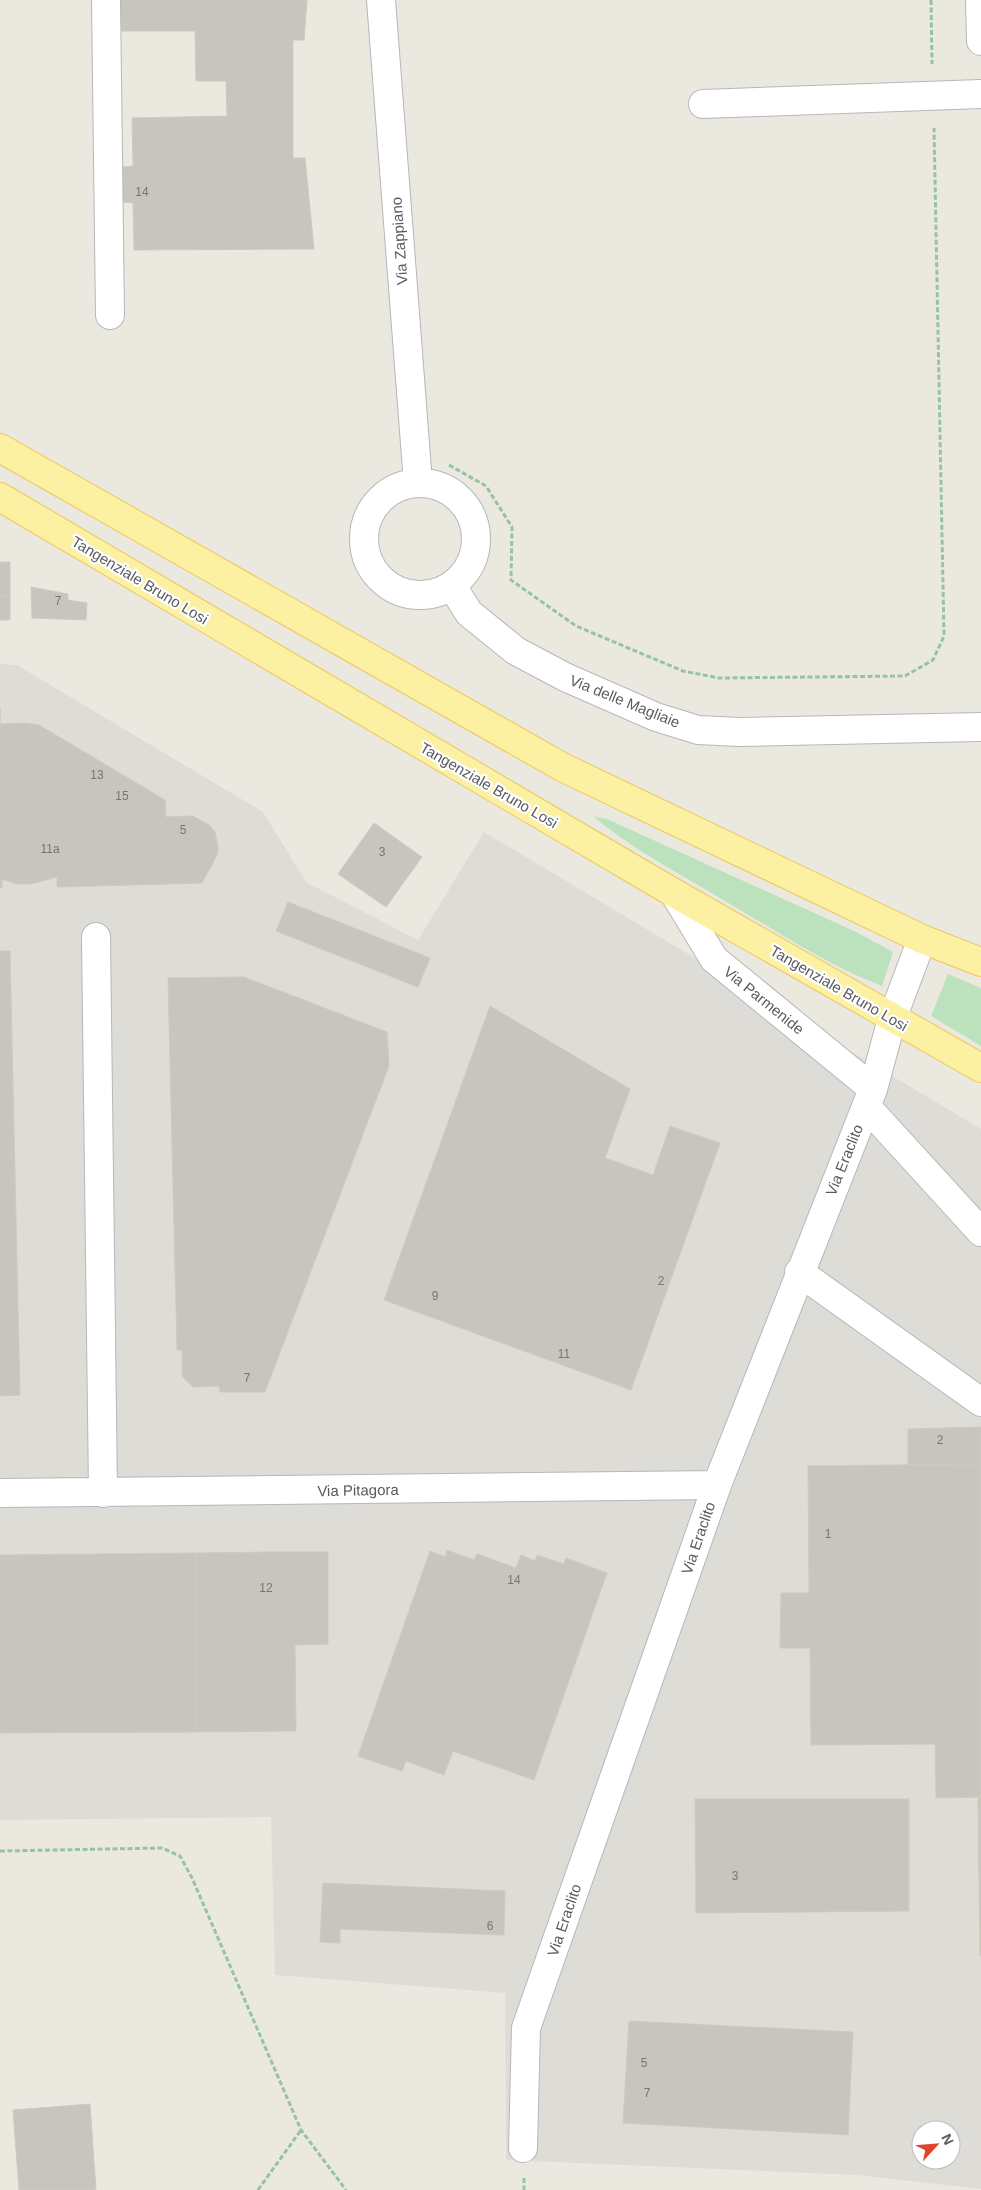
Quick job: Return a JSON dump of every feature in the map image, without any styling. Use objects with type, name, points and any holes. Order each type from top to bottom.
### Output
[{"type":"main road","points":[[0,448],[562,767],[922,939],[981,962]]},
{"type":"main road","name":"Tangenziale Bruno Losi","points":[[0,497],[674,893],[892,1019],[981,1068]]},
{"type":"street","points":[[106,0],[110,315]]},
{"type":"street","name":"Via Zappiano","points":[[381,0],[418,483]]},
{"type":"street","points":[[980,9],[981,41]]},
{"type":"street","points":[[703,104],[981,94]]},
{"type":"street","points":[[418,483],[436,485],[452,492],[465,505],[473,521],[476,539],[474,557],[464,574],[452,586],[436,593],[419,595],[402,592],[387,584],[375,573],[367,558],[364,541],[366,524],[373,508],[385,495],[400,486],[418,483]]},
{"type":"street","name":"Via delle Magliaie","points":[[452,586],[469,613],[516,651],[566,677],[656,717],[698,730],[740,732],[981,727]]},
{"type":"street","name":"Via Parmenide","points":[[674,893],[714,959],[870,1098],[981,1232]]},
{"type":"street","points":[[96,937],[104,1493]]},
{"type":"street","name":"Via Eraclito","points":[[522,2148],[526,2028],[717,1485],[870,1098],[892,1019],[922,939]]},
{"type":"street","points":[[800,1272],[981,1402]]},
{"type":"street","name":"Via Pitagora","points":[[0,1493],[717,1485]]},
{"type":"path","points":[[448,464],[486,486],[512,527],[511,580],[576,626],[683,671],[719,678],[905,676],[933,660],[944,636],[931,0]]},
{"type":"path","points":[[0,1851],[162,1848],[180,1856],[192,1878],[301,2130],[346,2190]]},
{"type":"path","points":[[258,2190],[301,2130]]},
{"type":"shaded area","points":[[0,664],[17,665],[263,812],[306,882],[418,940],[484,832],[981,1129],[981,2189],[856,2175],[506,2160],[505,1993],[275,1975],[271,1817],[0,1820]]},
{"type":"green space","points":[[594,817],[607,819],[854,931],[893,952],[882,986],[862,978],[802,947],[641,851]]},
{"type":"green space","points":[[948,974],[981,988],[981,1046],[931,1016]]},
{"type":"building","points":[[120,0],[307,0],[304,40],[293,40],[293,158],[305,158],[314,249],[134,250],[133,203],[122,202],[122,167],[133,166],[132,118],[227,116],[226,81],[196,81],[195,31],[121,31]]},
{"type":"building","points":[[0,562],[10,562],[10,596],[0,596]]},
{"type":"building","points":[[31,587],[68,594],[68,600],[87,603],[86,620],[32,618]]},
{"type":"building","points":[[0,596],[10,596],[10,620],[0,620]]},
{"type":"building","points":[[25,723],[39,725],[165,800],[166,817],[193,816],[209,825],[215,832],[218,848],[217,855],[202,883],[57,887],[57,877],[31,884],[16,884],[2,879],[2,888],[0,888],[0,724]]},
{"type":"building","points":[[374,823],[422,857],[386,907],[338,874]]},
{"type":"building","points":[[288,902],[430,958],[418,987],[276,931]]},
{"type":"building","points":[[0,951],[10,951],[20,1395],[0,1396]]},
{"type":"building","points":[[244,977],[387,1032],[389,1066],[265,1392],[220,1392],[219,1386],[193,1387],[182,1376],[182,1350],[177,1350],[168,978]]},
{"type":"building","points":[[490,1006],[630,1089],[605,1158],[653,1175],[670,1126],[720,1143],[631,1390],[384,1300]]},
{"type":"building","points":[[981,1427],[981,1464],[908,1465],[908,1429]]},
{"type":"building","points":[[981,1464],[981,1797],[936,1798],[935,1744],[811,1745],[810,1648],[780,1648],[781,1593],[809,1593],[808,1466]]},
{"type":"building","points":[[447,1550],[474,1560],[477,1554],[516,1568],[521,1555],[535,1561],[537,1555],[564,1564],[566,1558],[607,1573],[534,1780],[453,1751],[444,1775],[406,1761],[402,1771],[358,1756],[430,1551],[445,1557]]},
{"type":"building","points":[[328,1552],[328,1644],[295,1645],[296,1731],[197,1732],[195,1553]]},
{"type":"building","points":[[195,1553],[197,1732],[0,1733],[0,1555]]},
{"type":"building","points":[[981,1797],[981,1956],[980,1956],[978,1798]]},
{"type":"building","points":[[695,1799],[909,1799],[909,1911],[696,1913]]},
{"type":"building","points":[[323,1883],[505,1891],[504,1935],[340,1929],[340,1943],[320,1942]]},
{"type":"building","points":[[629,2021],[853,2032],[848,2135],[623,2123]]},
{"type":"building","points":[[90,2104],[96,2190],[19,2190],[13,2110]]}]
